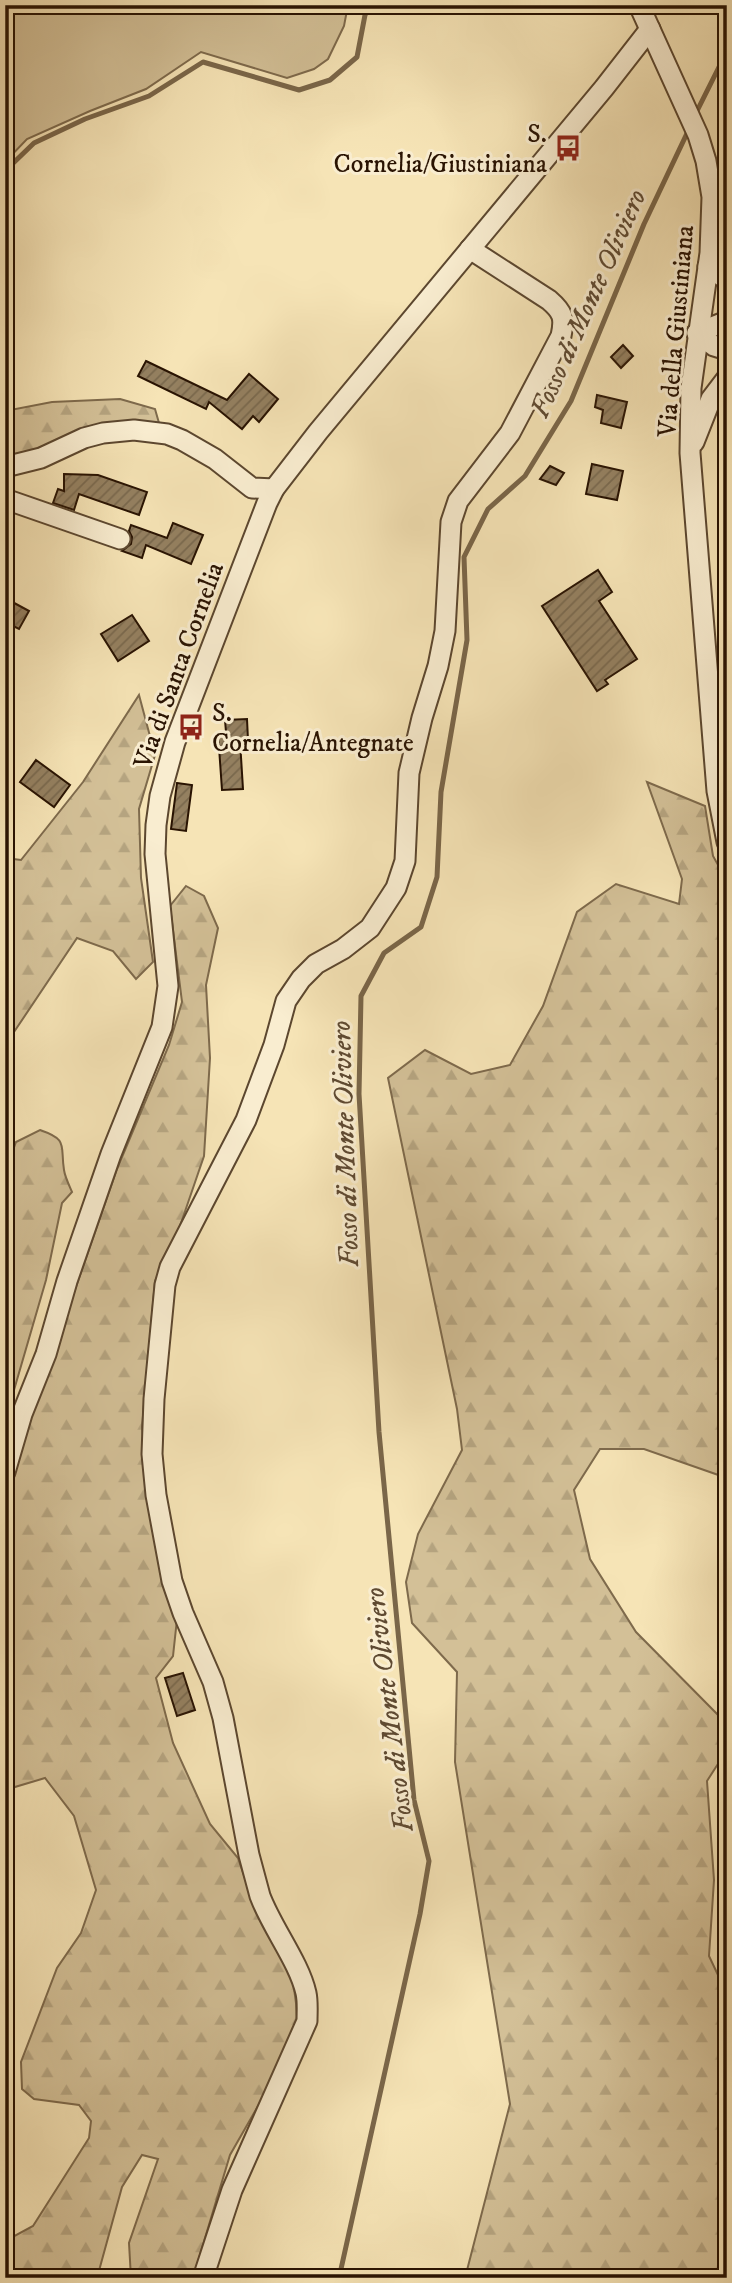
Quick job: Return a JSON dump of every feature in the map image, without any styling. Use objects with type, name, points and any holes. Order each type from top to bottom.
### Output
[{"type":"street","name":"Via della Giustiniana","points":[[639,5],[698,135],[712,197],[708,266],[691,388],[690,453],[717,791],[727,842]]},
{"type":"street","name":"Via di Santa Cornelia","points":[[5,1472],[22,1414],[46,1354],[67,1282],[111,1154],[162,1027],[168,973],[155,854],[160,796],[179,731],[259,522],[274,489],[650,29]]},
{"type":"street","points":[[203,2278],[232,2190],[307,2021],[307,1996],[302,1979],[268,1918],[260,1896],[213,1682],[172,1581],[156,1495],[152,1454],[154,1399],[165,1285],[170,1267],[246,1120],[274,1045],[286,1001],[301,979],[316,964],[343,950],[370,928],[396,888],[405,861],[409,773],[445,631],[451,522],[458,501],[510,433],[561,336],[564,320],[560,309],[470,249]]},
{"type":"street","points":[[708,266],[727,280]]},
{"type":"street","points":[[727,321],[697,333],[708,343],[727,350]]},
{"type":"street","points":[[690,453],[711,399],[727,378]]},
{"type":"street","points":[[5,467],[41,458],[84,438],[134,430],[167,434],[182,440],[215,459],[248,486],[274,489]]},
{"type":"street","points":[[5,499],[120,539]]},
{"type":"green space","points":[[5,5],[348,5],[344,26],[328,59],[314,69],[287,78],[201,52],[146,89],[27,139],[5,162]]},
{"type":"green space","points":[[120,399],[155,409],[159,423],[5,460],[5,411],[52,402]]},
{"type":"green space","points":[[139,695],[155,755],[139,809],[141,878],[153,962],[136,979],[113,951],[77,938],[14,1032],[5,1036],[5,858],[21,860],[83,782]]},
{"type":"green space","points":[[647,782],[705,806],[713,856],[727,881],[727,1478],[644,1449],[600,1449],[574,1490],[590,1559],[636,1632],[724,1721],[725,1753],[707,1781],[714,1880],[709,1956],[727,1994],[727,2252],[716,2278],[465,2278],[510,2104],[455,1762],[457,1672],[412,1623],[406,1582],[418,1534],[462,1450],[457,1409],[388,1078],[425,1050],[471,1074],[510,1065],[543,1006],[577,912],[616,884],[679,904],[682,879]]},
{"type":"green space","points":[[186,886],[204,896],[218,928],[206,985],[210,1058],[204,1156],[180,1226],[155,1281],[142,1427],[159,1563],[177,1619],[173,1656],[156,1678],[173,1743],[210,1824],[238,1858],[255,1908],[291,1966],[297,2026],[286,2057],[230,2155],[193,2278],[131,2278],[129,2243],[158,2159],[142,2155],[122,2187],[97,2278],[5,2278],[5,2241],[33,2226],[89,2138],[91,2121],[79,2105],[34,2099],[22,2089],[21,2062],[57,1968],[81,1933],[96,1890],[74,1816],[45,1778],[15,1787],[5,1794],[5,1501],[31,1416],[117,1169],[169,1045],[182,1002],[170,906]]},
{"type":"green space","points":[[40,1130],[59,1140],[65,1173],[72,1192],[62,1203],[46,1280],[5,1421],[5,1172],[16,1142]]},
{"type":"building","points":[[623,345],[633,356],[621,368],[611,357]]},
{"type":"building","points":[[146,361],[227,400],[249,374],[278,399],[259,422],[253,416],[242,429],[209,402],[206,409],[138,376]]},
{"type":"building","points":[[597,395],[627,402],[621,428],[601,423],[603,410],[595,407]]},
{"type":"building","points":[[592,464],[623,471],[617,500],[586,494]]},
{"type":"building","points":[[550,466],[564,473],[556,485],[540,479]]},
{"type":"building","points":[[64,474],[98,475],[147,492],[139,515],[79,494],[74,510],[53,503],[58,489],[64,491]]},
{"type":"building","points":[[173,523],[203,535],[191,564],[146,545],[142,558],[122,551],[131,544],[131,525],[167,538]]},
{"type":"building","points":[[598,570],[612,592],[599,601],[637,659],[605,680],[608,684],[597,691],[542,606]]},
{"type":"building","points":[[5,598],[29,611],[19,629],[5,622]]},
{"type":"building","points":[[132,615],[149,641],[118,661],[101,634]]},
{"type":"building","points":[[247,719],[248,740],[240,741],[243,789],[222,790],[218,733],[226,732],[225,720]]},
{"type":"building","points":[[36,760],[70,785],[54,807],[20,782]]},
{"type":"building","points":[[177,783],[192,785],[186,831],[171,829]]},
{"type":"building","points":[[183,1673],[195,1710],[177,1716],[165,1678]]},
{"type":"waterway","points":[[5,171],[34,143],[85,119],[149,96],[203,62],[299,90],[330,80],[357,57],[365,15],[371,5]]},
{"type":"waterway","name":"Fosso di Monte Oliviero","points":[[695,115],[727,51]]},
{"type":"waterway","name":"Fosso di Monte Oliviero","points":[[339,2278],[420,1914],[429,1861],[414,1800],[379,1432],[359,1094],[361,996],[384,953],[421,927],[437,877],[441,792],[467,640],[464,557],[488,509],[525,476],[571,401],[644,224],[690,127]]},
{"type":"place","name":"S. Cornelia/Giustiniana","points":[[568,148]]},
{"type":"place","name":"S. Cornelia/Antegnate","points":[[191,727]]}]
